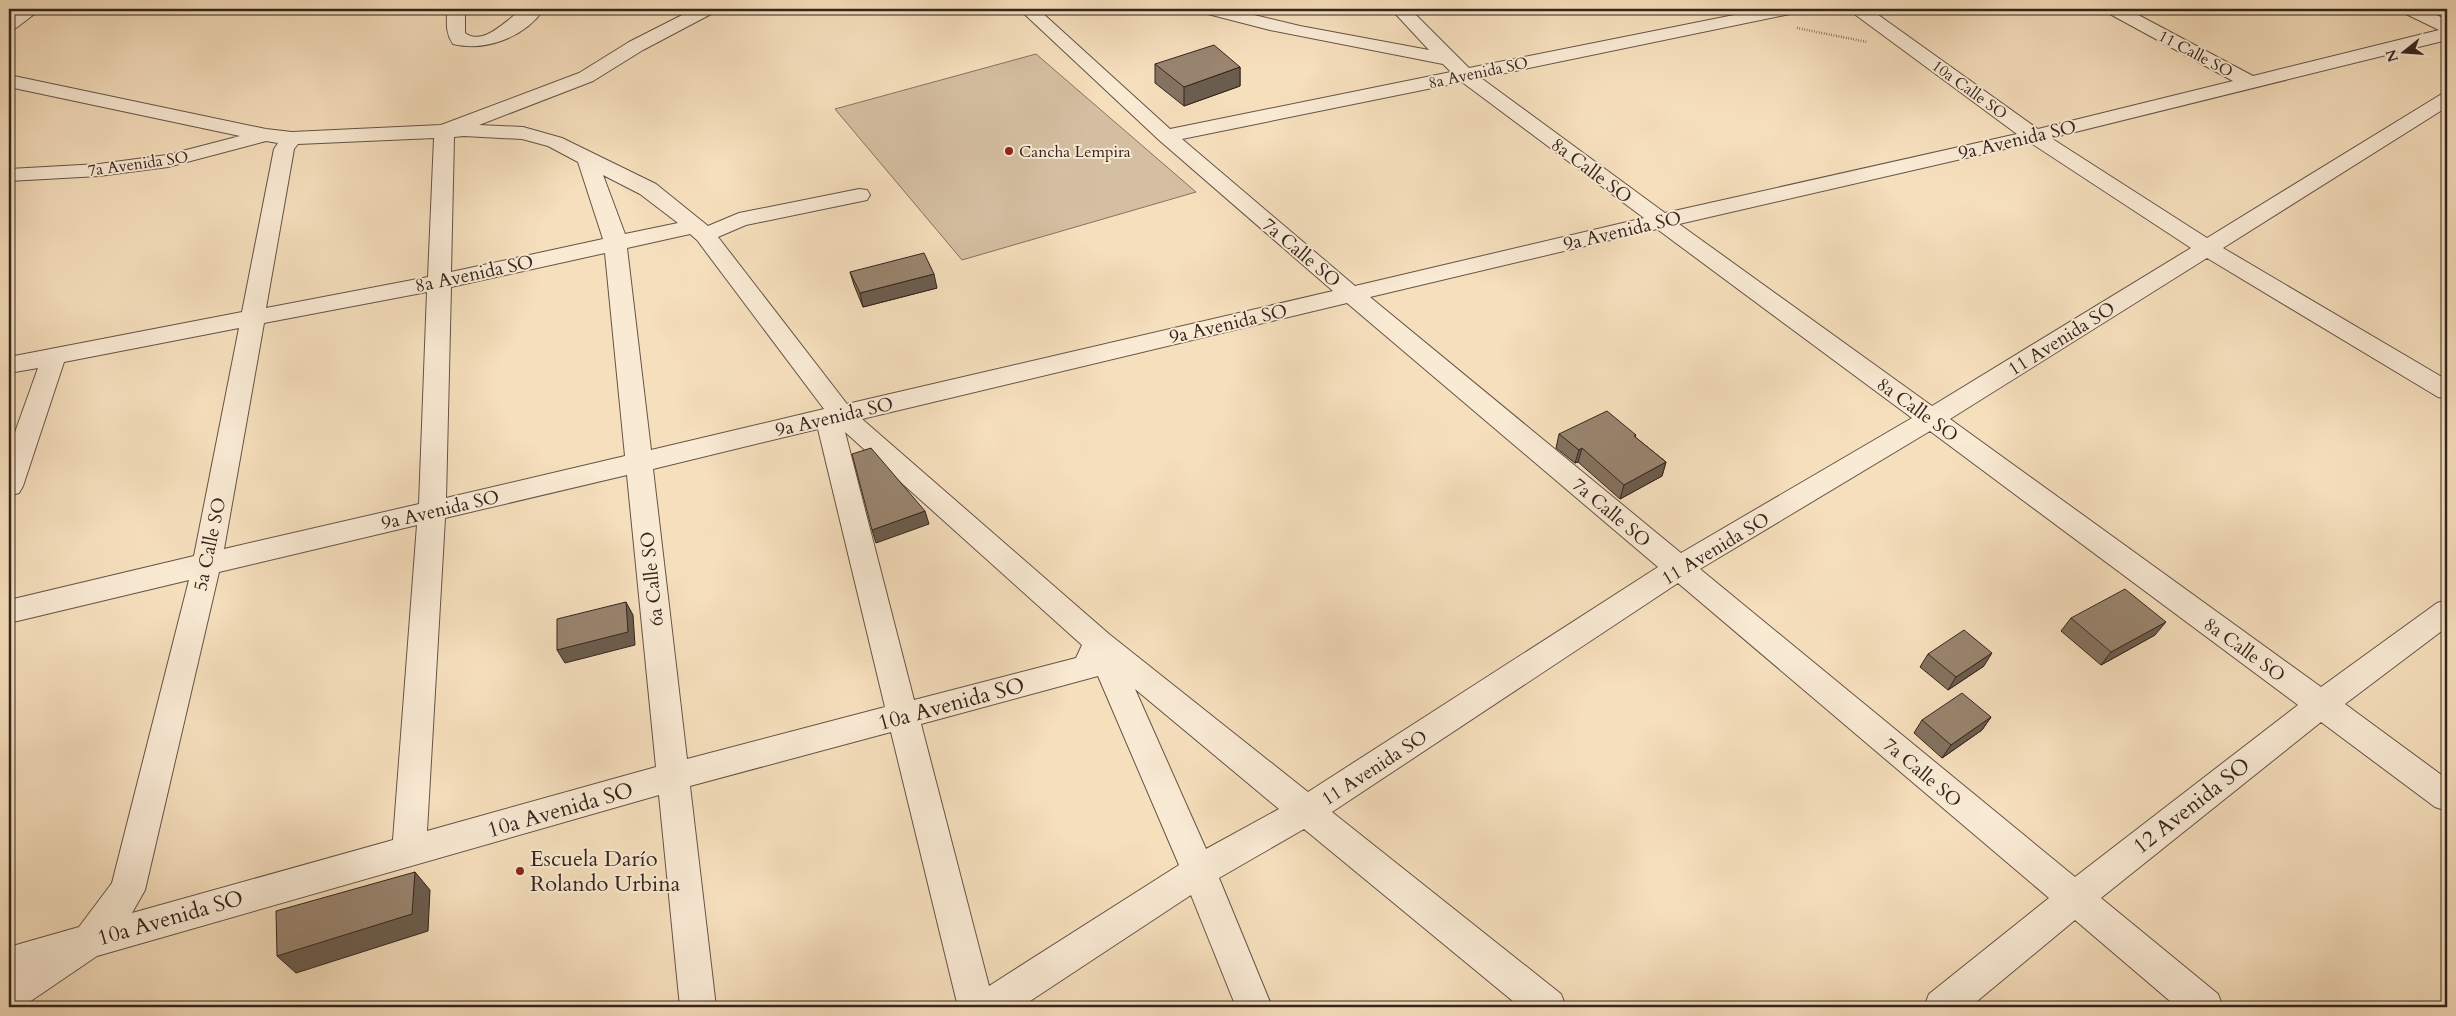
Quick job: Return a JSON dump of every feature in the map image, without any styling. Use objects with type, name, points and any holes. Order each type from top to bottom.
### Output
[{"type":"street","points":[[9,24],[32,9]]},
{"type":"street","points":[[456,9],[456,33],[460,40],[476,43],[498,37],[517,25],[535,9]]},
{"type":"street","points":[[444,131],[586,76],[636,46],[707,9]]},
{"type":"street","name":"7a Calle SO","points":[[1028,9],[1166,136],[1351,294],[2205,1007]]},
{"type":"street","points":[[1210,9],[1312,34],[1398,48],[1458,68]]},
{"type":"street","name":"8a Calle SO","points":[[1400,9],[1458,68],[1661,221],[2447,797]]},
{"type":"street","name":"10a Calle SO","points":[[1859,9],[2034,136],[2207,248],[2447,391]]},
{"type":"street","name":"11 Calle SO","points":[[2114,9],[2252,83]]},
{"type":"street","points":[[2410,9],[2447,28]]},
{"type":"street","name":"8a Avenida SO","points":[[1166,136],[1458,68],[1791,18]]},
{"type":"street","name":"9a Avenida SO","points":[[9,611],[1661,221],[2034,136],[2447,34]]},
{"type":"street","points":[[9,81],[279,137],[444,131],[524,133],[554,142],[586,156],[650,208],[700,231],[834,416],[1098,642],[1548,1007]]},
{"type":"street","name":"11 Avenida SO","points":[[989,1007],[1199,871],[1306,811],[1679,568],[1931,418],[2447,100]]},
{"type":"street","points":[[409,850],[432,511],[444,131]]},
{"type":"street","name":"7a Avenida SO","points":[[9,175],[100,170],[168,162],[279,137]]},
{"type":"street","name":"5a Calle SO","points":[[92,939],[128,890],[207,564],[284,149],[279,137]]},
{"type":"street","name":"6a Calle SO","points":[[586,156],[614,233],[698,1007]]},
{"type":"street","name":"8a Avenida SO","points":[[9,365],[439,282],[614,243],[700,231],[739,220],[859,195]]},
{"type":"street","points":[[614,243],[641,223],[650,208]]},
{"type":"street","points":[[9,486],[54,356]]},
{"type":"street","points":[[834,416],[903,716],[976,1007]]},
{"type":"street","name":"12 Avenida SO","points":[[1942,1007],[2074,898],[2320,704],[2447,611]]},
{"type":"street","points":[[1098,642],[1199,871],[1254,1007]]},
{"type":"street","name":"10a Avenida SO","points":[[9,964],[92,939],[672,777],[1087,667],[1098,642]]},
{"type":"street","points":[[9,994],[92,939]]},
{"type":"path","points":[[1791,18],[1868,42]]},
{"type":"shaded area","name":"Cancha Lempira","points":[[1036,54],[1196,192],[962,260],[835,109]]},
{"type":"building","points":[[1214,45],[1240,67],[1184,87],[1155,64]]},
{"type":"building","points":[[924,253],[934,274],[860,293],[850,272]]},
{"type":"building","points":[[1607,411],[1666,462],[1624,485],[1582,448],[1579,450],[1559,434]]},
{"type":"building","points":[[871,448],[925,511],[872,530],[852,454]]},
{"type":"building","points":[[2125,589],[2166,622],[2111,652],[2071,618]]},
{"type":"building","points":[[626,602],[628,632],[557,650],[557,619]]},
{"type":"building","points":[[1964,630],[1992,653],[1956,677],[1928,654]]},
{"type":"building","points":[[1962,693],[1991,717],[1951,745],[1922,720]]},
{"type":"building","points":[[415,872],[412,914],[277,956],[276,911]]},
{"type":"place","name":"Cancha Lempira","points":[[1009,151]]},
{"type":"place","name":"Escuela Darío Rolando Urbina","points":[[520,871]]}]
